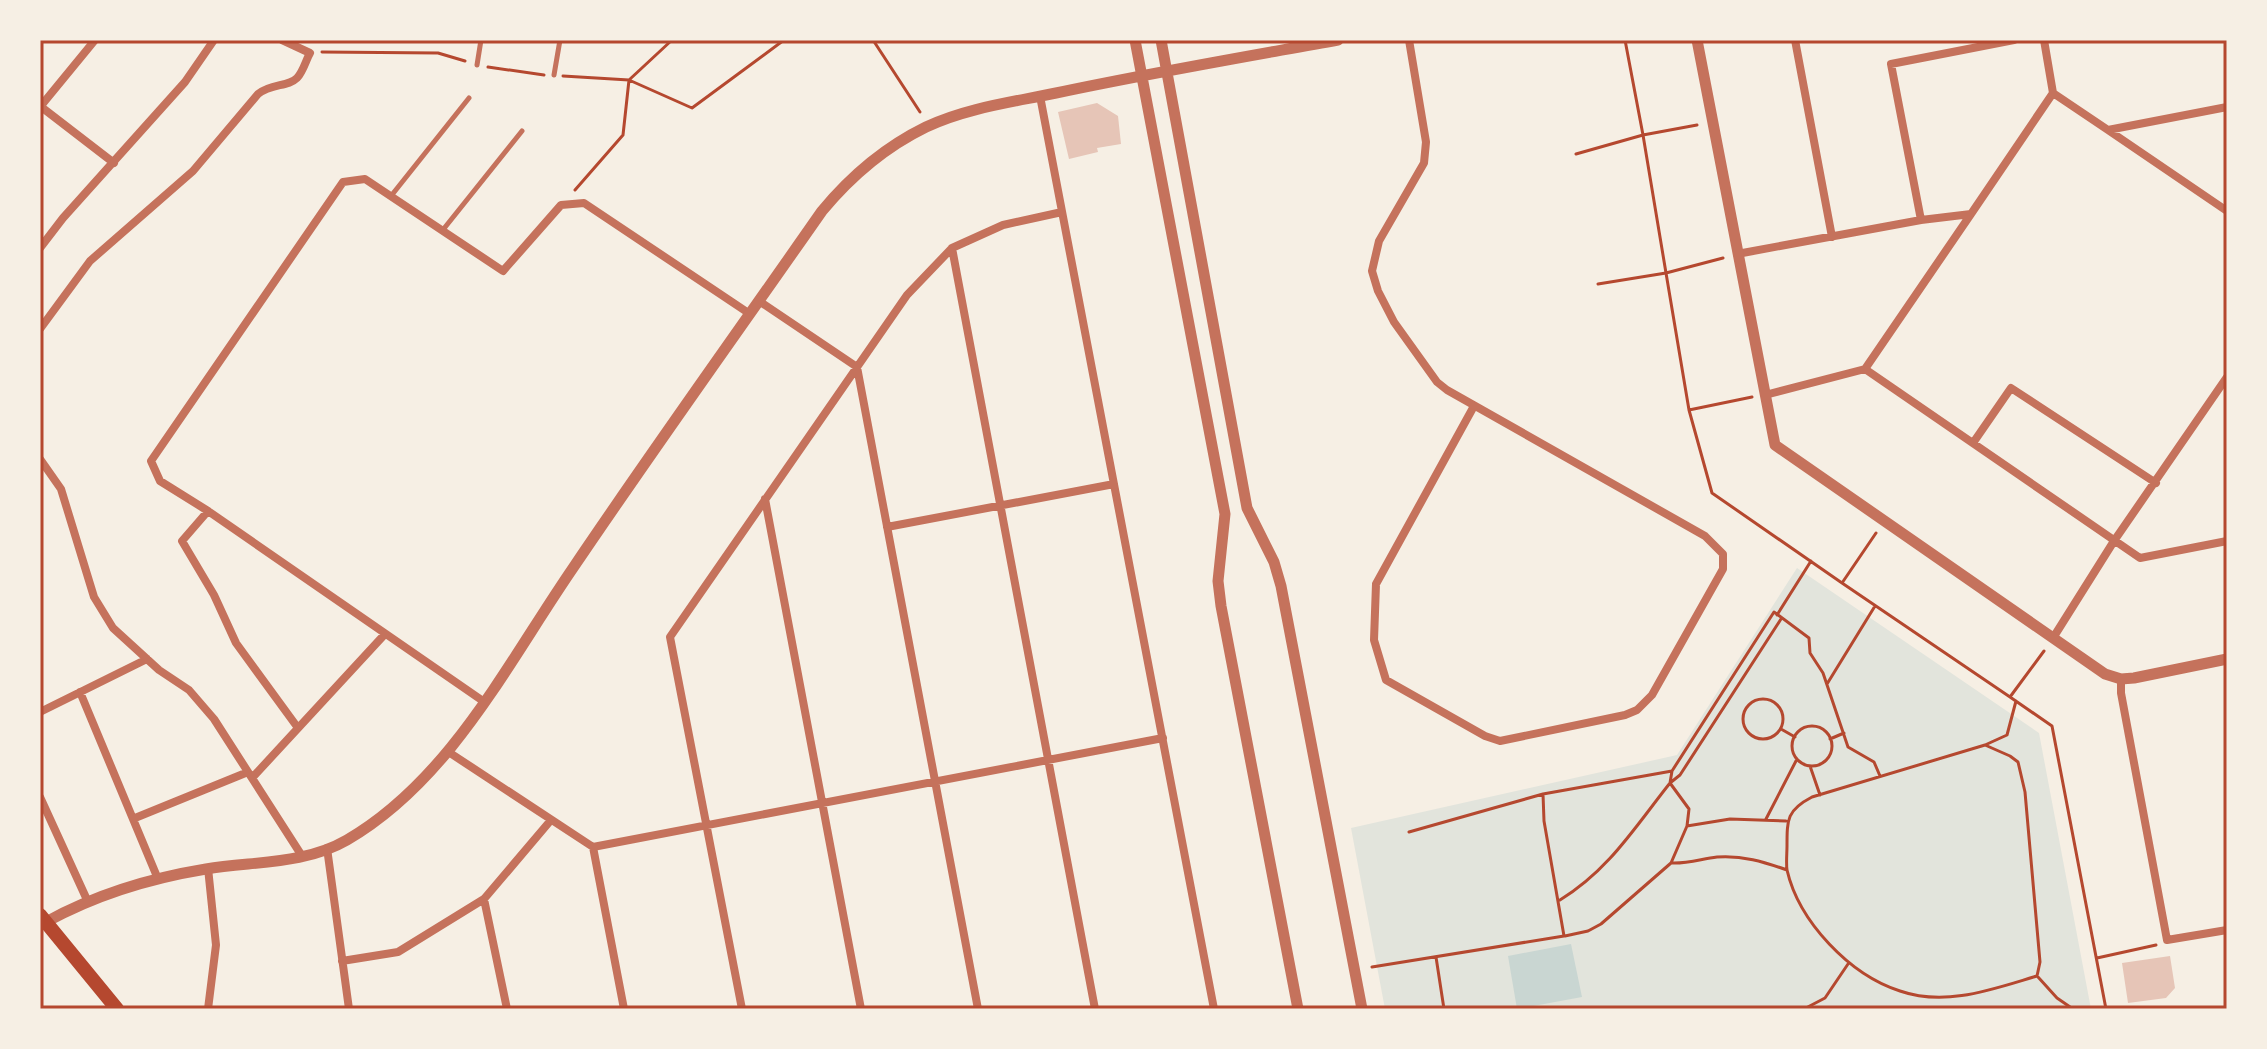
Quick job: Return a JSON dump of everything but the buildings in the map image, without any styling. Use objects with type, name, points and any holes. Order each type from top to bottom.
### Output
[{"type":"main road","points":[[43,918],[117,1009]]},
{"type":"street","points":[[95,40],[40,107],[114,163]]},
{"type":"street","points":[[40,248],[63,218],[185,82],[214,40]]},
{"type":"street","points":[[40,329],[94,257],[193,171],[258,94],[270,86],[288,83],[298,77],[310,53],[282,40]]},
{"type":"street","points":[[1135,40],[1225,514],[1218,581],[1221,606],[1298,1009]]},
{"type":"street","points":[[1161,40],[1247,508],[1274,562],[1281,586],[1362,1009]]},
{"type":"street","points":[[43,918],[158,879],[208,868],[269,863],[327,848],[374,824],[399,804],[447,751],[483,701],[822,211],[842,187],[886,151],[929,126],[977,109],[1142,75],[1338,40]]},
{"type":"street","points":[[1409,40],[1426,142],[1424,163],[1379,241],[1372,271],[1378,291],[1394,322],[1437,382],[1705,536],[1723,554],[1723,569],[1652,695],[1637,710],[1500,741],[1386,680],[1374,640],[1376,584],[1474,406]]},
{"type":"street","points":[[1697,40],[1775,445],[2105,674],[2121,679],[2227,659]]},
{"type":"street","points":[[1795,40],[1832,237]]},
{"type":"street","points":[[1921,220],[1891,64],[2014,40]]},
{"type":"street","points":[[1765,395],[1865,369],[2053,93],[2044,40]]},
{"type":"street","points":[[2053,93],[2227,211]]},
{"type":"street","points":[[1040,96],[1214,1009]]},
{"type":"street","points":[[2108,130],[2227,107]]},
{"type":"street","points":[[483,701],[160,481],[151,461],[343,182],[365,179],[503,271],[561,205],[584,203],[750,314]]},
{"type":"street","points":[[742,1009],[670,637],[907,295],[952,248],[1003,225],[1062,212]]},
{"type":"street","points":[[1737,254],[1921,220],[1971,214]]},
{"type":"street","points":[[952,248],[1095,1009]]},
{"type":"street","points":[[759,301],[857,367],[978,1009]]},
{"type":"street","points":[[1865,369],[2140,558],[2227,541]]},
{"type":"street","points":[[2053,638],[2114,541],[2227,377]]},
{"type":"street","points":[[1973,443],[2011,388],[2156,483]]},
{"type":"street","points":[[40,459],[61,489],[94,597],[113,628],[147,659],[189,690],[214,719],[302,856]]},
{"type":"street","points":[[887,527],[1114,484]]},
{"type":"street","points":[[765,499],[861,1009]]},
{"type":"street","points":[[208,511],[182,541],[214,595],[236,643],[298,728]]},
{"type":"street","points":[[135,818],[250,775],[385,634]]},
{"type":"street","points":[[41,709],[147,659]]},
{"type":"street","points":[[2121,679],[2121,693],[2167,940],[2227,930]]},
{"type":"street","points":[[80,692],[158,879]]},
{"type":"street","points":[[447,751],[593,847],[1163,738]]},
{"type":"street","points":[[40,797],[88,902]]},
{"type":"street","points":[[342,961],[398,952],[484,899],[551,820]]},
{"type":"street","points":[[593,847],[624,1009]]},
{"type":"street","points":[[327,848],[349,1009]]},
{"type":"street","points":[[208,868],[216,945],[208,1009]]},
{"type":"street","points":[[484,899],[507,1009]]},
{"type":"lane","points":[[477,65],[481,40]]},
{"type":"lane","points":[[554,75],[560,40]]},
{"type":"lane","points":[[391,196],[469,98]]},
{"type":"lane","points":[[442,231],[522,131]]},
{"type":"path","points":[[575,190],[623,135],[629,80],[672,40]]},
{"type":"path","points":[[310,53],[347,50],[438,53],[477,65],[629,80],[692,108],[784,40]]},
{"type":"path","points":[[873,40],[929,126]]},
{"type":"path","points":[[1625,40],[1689,410],[1712,493],[2052,726],[2106,1009]]},
{"type":"path","points":[[1576,154],[1643,135],[1713,121]]},
{"type":"path","points":[[1598,284],[1666,273],[1737,254]]},
{"type":"path","points":[[1689,410],[1765,395]]},
{"type":"path","points":[[1842,583],[1885,520]]},
{"type":"path","points":[[1777,615],[1811,561]]},
{"type":"path","points":[[1826,685],[1875,606]]},
{"type":"path","points":[[1372,967],[1588,931],[1601,924],[1671,863],[1687,826],[1689,809],[1670,783],[1672,771],[1774,612],[1809,638],[1810,653],[1823,673],[1848,747],[1874,762],[1880,776]]},
{"type":"path","points":[[1560,900],[1602,869],[1670,783],[1680,775],[1782,618]]},
{"type":"path","points":[[2010,697],[2053,638]]},
{"type":"path","points":[[1765,698],[1779,706],[1784,721],[1779,729],[1776,735],[1761,739],[1747,732],[1742,717],[1750,703],[1765,698]]},
{"type":"path","points":[[2016,701],[2007,735],[1985,745],[1796,805],[1787,821],[1787,870],[1808,916],[1821,935],[1848,964],[1898,991],[1949,997],[1979,993],[2037,976]]},
{"type":"path","points":[[1810,766],[1826,761],[1833,748],[1828,732],[1814,725],[1799,730],[1792,744],[1797,759],[1810,766],[1820,795]]},
{"type":"path","points":[[1779,729],[1795,737]]},
{"type":"path","points":[[1830,739],[1844,733]]},
{"type":"path","points":[[1985,745],[2018,762],[2025,792],[2040,962],[2037,976]]},
{"type":"path","points":[[1766,819],[1797,759]]},
{"type":"path","points":[[1409,832],[1543,794],[1672,771]]},
{"type":"path","points":[[1543,794],[1544,821],[1564,936]]},
{"type":"path","points":[[1687,826],[1730,819],[1787,821]]},
{"type":"path","points":[[1671,863],[1737,856],[1787,870]]},
{"type":"path","points":[[2097,958],[2167,940]]},
{"type":"path","points":[[1436,957],[1444,1009]]},
{"type":"path","points":[[1804,1009],[1825,998],[1848,964]]},
{"type":"path","points":[[2037,976],[2057,998],[2073,1009]]},
{"type":"shaded area","points":[[1797,568],[2039,733],[2091,1009],[1385,1009],[1351,828],[1677,755]]},
{"type":"shaded area","points":[[1571,944],[1582,997],[1517,1009],[1508,956]]}]
